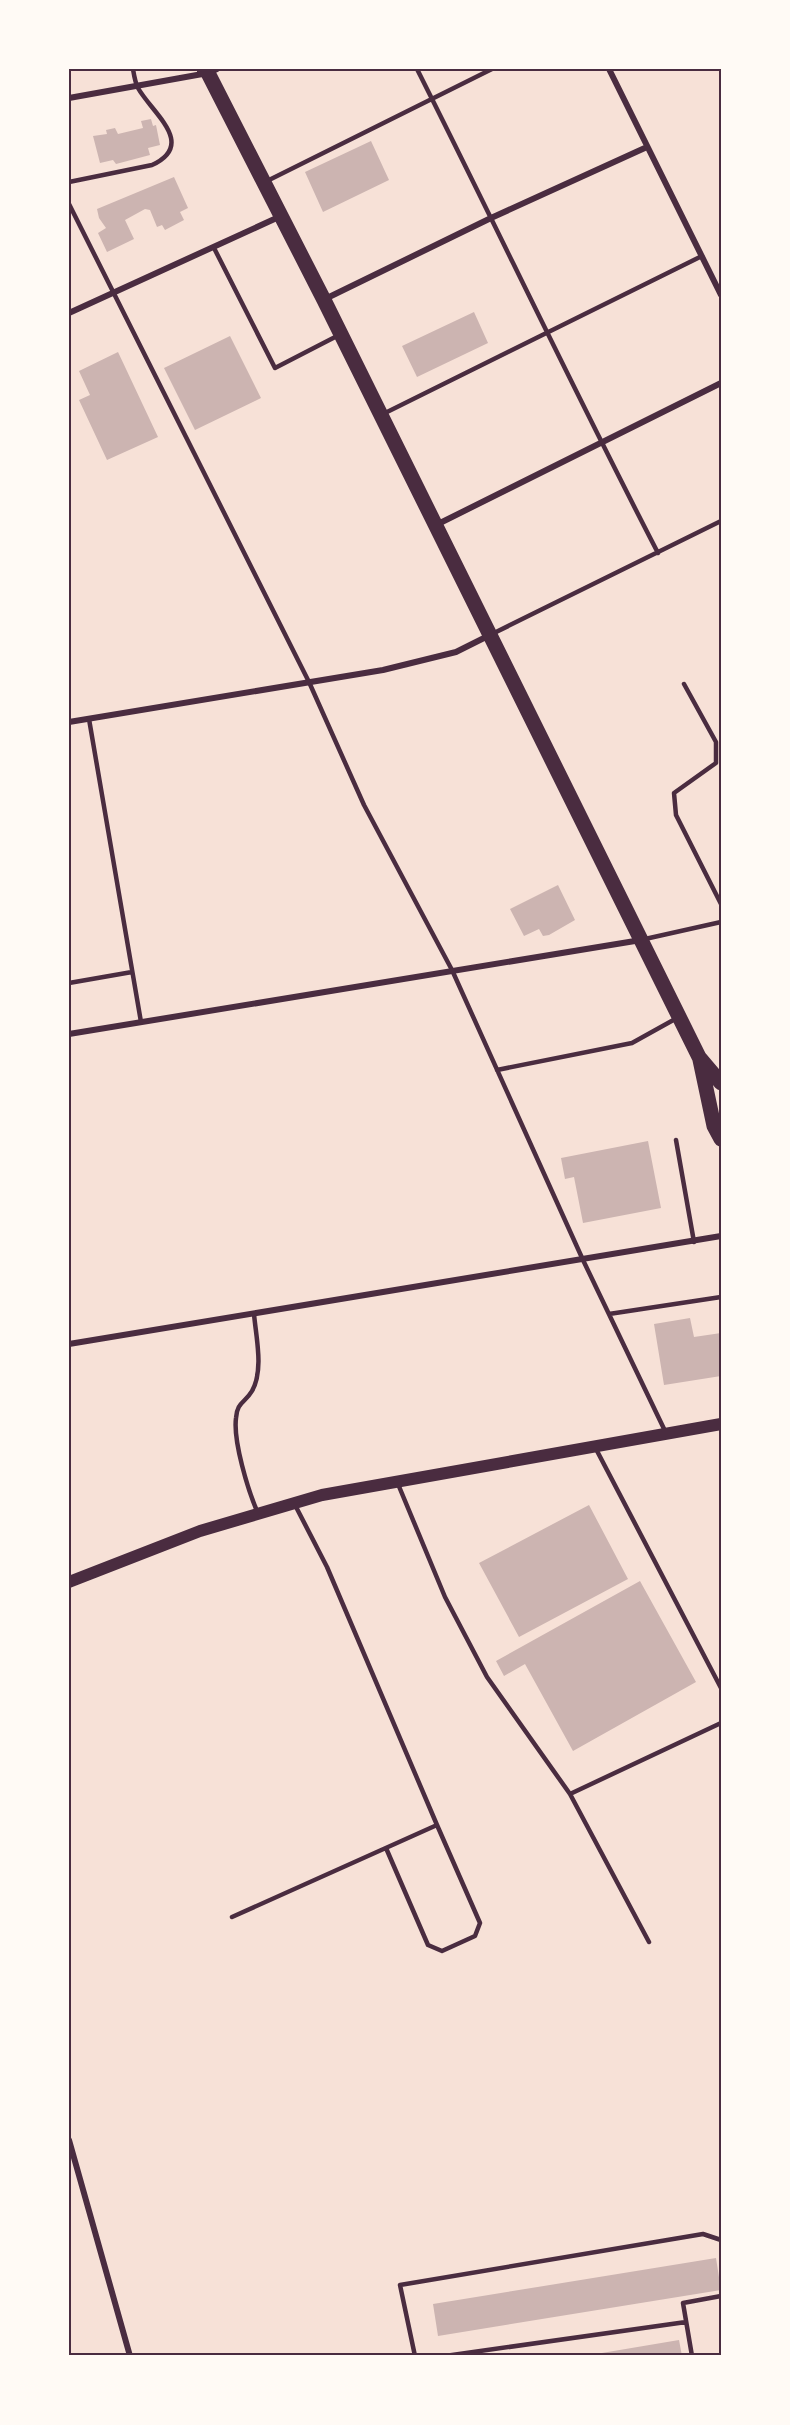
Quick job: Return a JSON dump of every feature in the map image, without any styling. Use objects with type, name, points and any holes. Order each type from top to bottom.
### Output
[{"type":"main road","points":[[209,70],[699,1057],[714,1126],[721,1139]]},
{"type":"main road","points":[[699,1057],[721,1083]]},
{"type":"main road","points":[[69,1582],[200,1531],[322,1495],[721,1424]]},
{"type":"street","points":[[609,69],[721,295]]},
{"type":"street","points":[[69,98],[138,87],[209,70]]},
{"type":"street","points":[[324,300],[491,218],[647,147]]},
{"type":"street","points":[[69,313],[281,216]]},
{"type":"street","points":[[435,525],[721,383]]},
{"type":"street","points":[[69,722],[383,670],[445,654],[490,635]]},
{"type":"street","points":[[69,1034],[642,940]]},
{"type":"street","points":[[69,1344],[721,1236]]},
{"type":"street","points":[[69,2140],[130,2356]]},
{"type":"lane","points":[[69,182],[152,165],[164,159],[170,152],[172,141],[168,129],[138,87],[133,69]]},
{"type":"lane","points":[[417,69],[658,553]]},
{"type":"lane","points":[[265,182],[492,69]]},
{"type":"lane","points":[[69,204],[309,682],[364,805],[452,970],[583,1260],[666,1433]]},
{"type":"lane","points":[[214,248],[275,368],[342,334]]},
{"type":"lane","points":[[381,415],[702,256]]},
{"type":"lane","points":[[490,635],[721,521]]},
{"type":"lane","points":[[684,684],[716,742],[716,763],[674,793],[676,815],[721,904]]},
{"type":"lane","points":[[90,719],[141,1022]]},
{"type":"lane","points":[[642,940],[721,922]]},
{"type":"lane","points":[[69,983],[132,972]]},
{"type":"lane","points":[[497,1070],[632,1043],[679,1016]]},
{"type":"lane","points":[[676,1140],[694,1242]]},
{"type":"lane","points":[[609,1314],[721,1298]]},
{"type":"lane","points":[[254,1314],[258,1361],[256,1379],[252,1392],[239,1405],[235,1419],[243,1470],[259,1514]]},
{"type":"lane","points":[[594,1446],[721,1688]]},
{"type":"lane","points":[[397,1482],[445,1597],[487,1677],[570,1794],[649,1942]]},
{"type":"lane","points":[[294,1503],[327,1567],[480,1923],[475,1936],[442,1951],[428,1945],[386,1848]]},
{"type":"lane","points":[[570,1794],[721,1722]]},
{"type":"lane","points":[[232,1917],[437,1825]]},
{"type":"lane","points":[[415,2356],[400,2285],[703,2234],[721,2240]]},
{"type":"lane","points":[[692,2356],[683,2303],[721,2296]]},
{"type":"lane","points":[[445,2356],[686,2322]]},
{"type":"building","points":[[151,119],[153,126],[156,125],[160,145],[148,148],[150,155],[116,164],[113,160],[100,163],[93,136],[107,134],[106,130],[115,128],[118,134],[143,128],[141,121]]},
{"type":"building","points":[[371,141],[389,180],[323,212],[305,172]]},
{"type":"building","points":[[174,177],[188,208],[180,212],[184,220],[165,230],[162,225],[157,227],[150,210],[145,209],[125,220],[134,239],[107,252],[98,233],[106,228],[99,218],[97,209]]},
{"type":"building","points":[[474,312],[488,343],[417,377],[402,346]]},
{"type":"building","points":[[230,336],[261,398],[195,430],[164,368]]},
{"type":"building","points":[[118,352],[158,437],[107,460],[79,400],[90,395],[79,371]]},
{"type":"building","points":[[558,885],[575,920],[549,935],[543,936],[539,929],[524,936],[510,909]]},
{"type":"building","points":[[648,1141],[661,1208],[583,1223],[574,1177],[565,1179],[561,1158]]},
{"type":"building","points":[[690,1318],[694,1337],[721,1333],[721,1376],[664,1385],[654,1324]]},
{"type":"building","points":[[589,1505],[628,1579],[519,1637],[479,1563]]},
{"type":"building","points":[[640,1581],[696,1682],[573,1751],[525,1664],[504,1676],[496,1661]]},
{"type":"building","points":[[716,2258],[721,2290],[438,2336],[433,2304]]},
{"type":"building","points":[[679,2340],[682,2356],[590,2356],[590,2355]]}]
